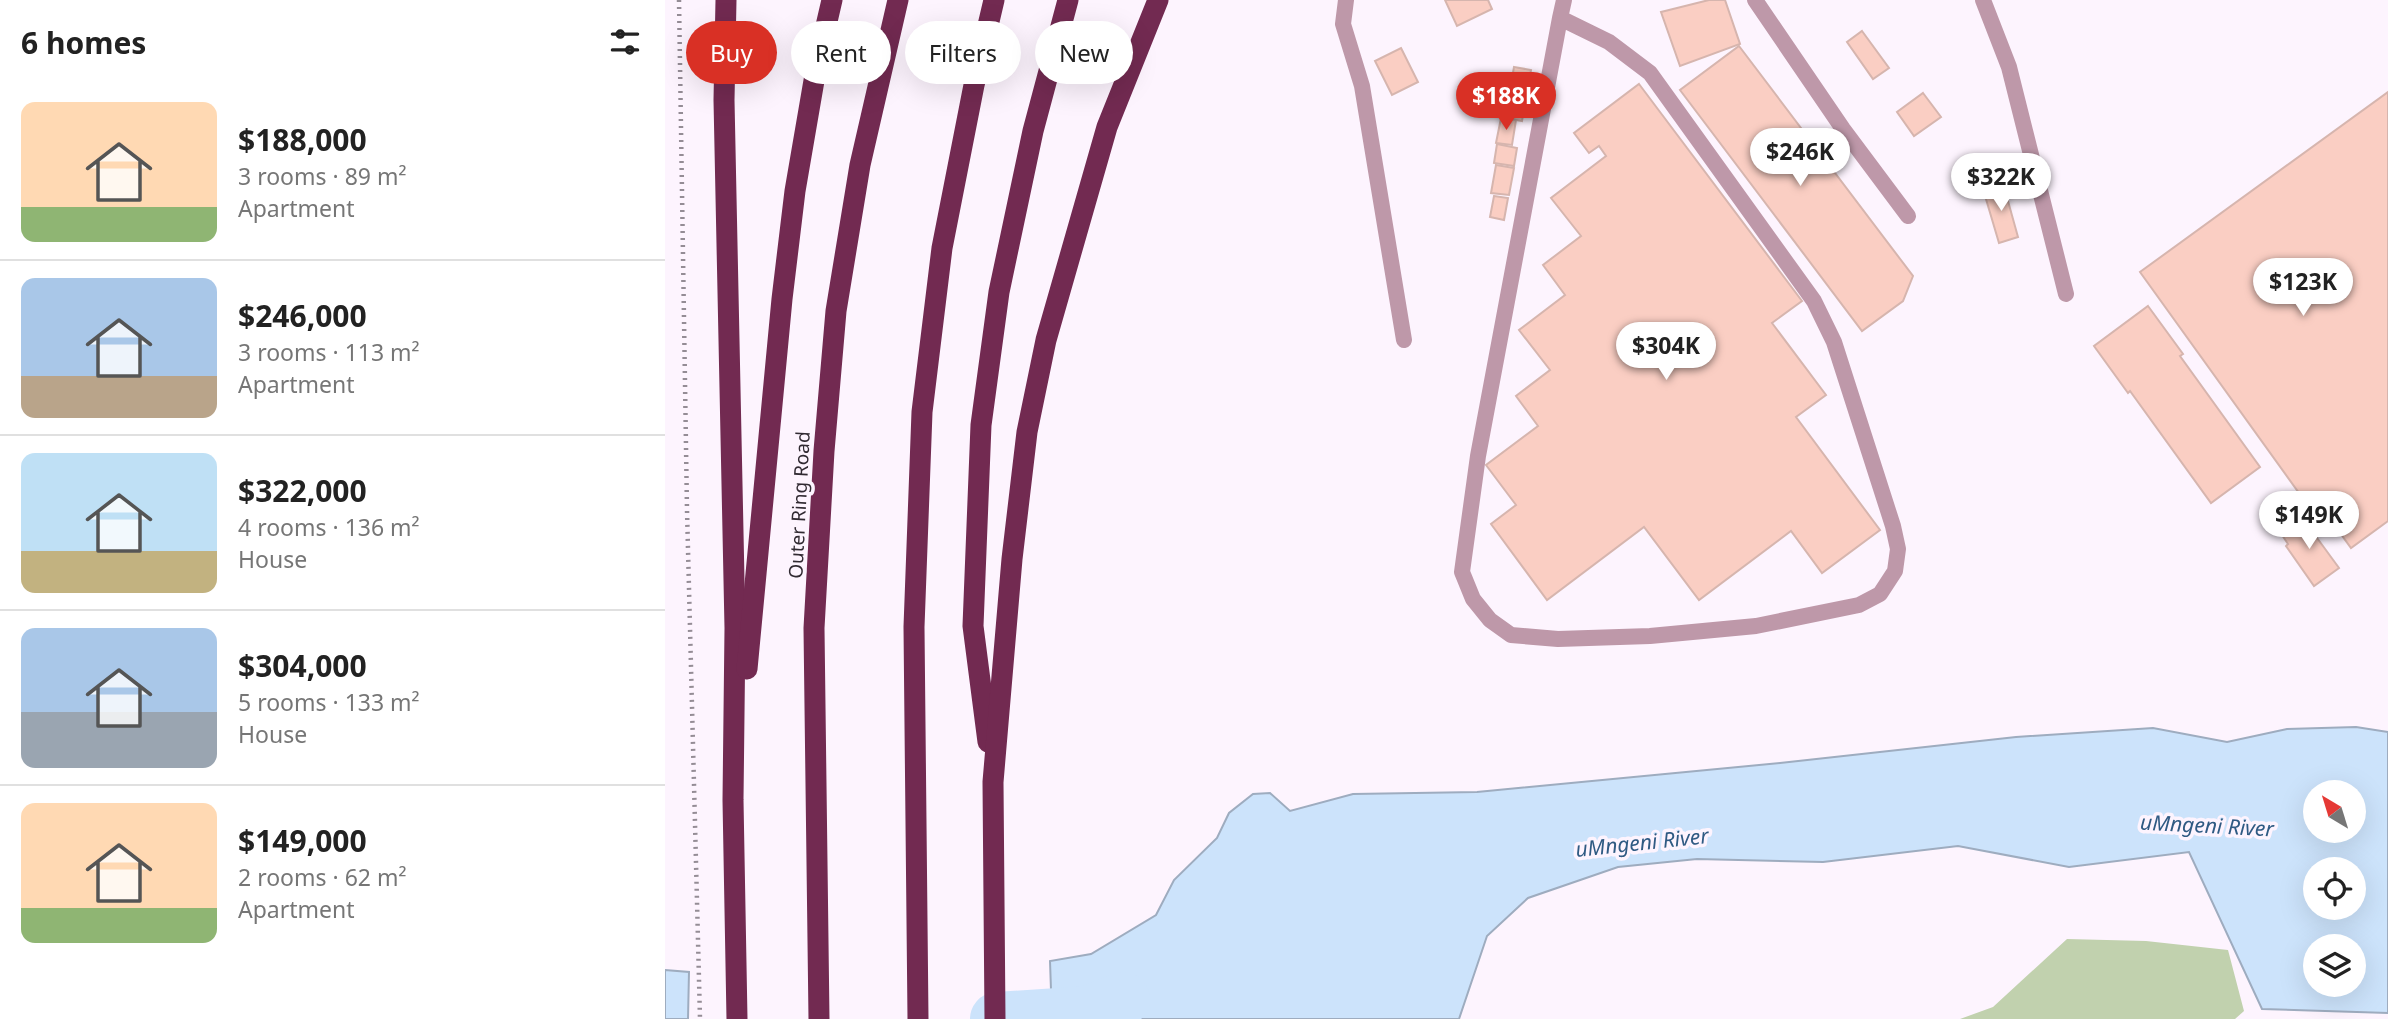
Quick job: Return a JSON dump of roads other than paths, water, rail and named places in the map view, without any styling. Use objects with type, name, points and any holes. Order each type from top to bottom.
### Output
[{"type":"highway","points":[[714,0],[724,100]]},
{"type":"highway","points":[[726,0],[724,100],[743,628]]},
{"type":"highway","points":[[737,1019],[733,800],[743,628],[795,191],[816,69],[832,0]]},
{"type":"highway","name":"Outer Ring Road","points":[[819,1019],[814,628],[824,451],[836,311],[860,165],[898,0]]},
{"type":"highway","points":[[918,1019],[914,627],[922,412],[942,247],[994,0]]},
{"type":"highway","points":[[993,782],[973,626],[981,425],[999,292],[1033,131],[1068,0]]},
{"type":"highway","points":[[995,1019],[993,782],[1012,559],[1027,432],[1047,340],[1107,127],[1158,0]]},
{"type":"lane","points":[[1346,0],[1343,24],[1362,86],[1404,340]]},
{"type":"lane","points":[[1560,18],[1609,42],[1650,73],[1729,179],[1814,301],[1834,342],[1893,526],[1898,550],[1895,571],[1880,594],[1859,605],[1756,626],[1650,636],[1558,639],[1511,635],[1490,620],[1473,599],[1462,572],[1478,456],[1560,18],[1564,0]]},
{"type":"lane","points":[[1755,0],[1843,129],[1908,216]]},
{"type":"lane","points":[[1983,0],[2009,67],[2066,294]]},
{"type":"water","points":[[2356,727],[2388,732],[2388,1013],[2262,1009],[2189,852],[2069,867],[1958,846],[1823,862],[1697,859],[1618,867],[1528,898],[1487,936],[1459,1019],[1052,1019],[1050,961],[1091,954],[1156,915],[1174,880],[1217,838],[1229,813],[1253,794],[1270,793],[1290,811],[1353,794],[1477,792],[2016,737],[2153,728],[2227,742],[2287,729]]},
{"type":"water","points":[[665,970],[689,972],[688,1019],[665,1019]]},
{"type":"waterway","name":"uMngeni River","points":[[997,1019],[1088,1013],[1123,999]]}]
